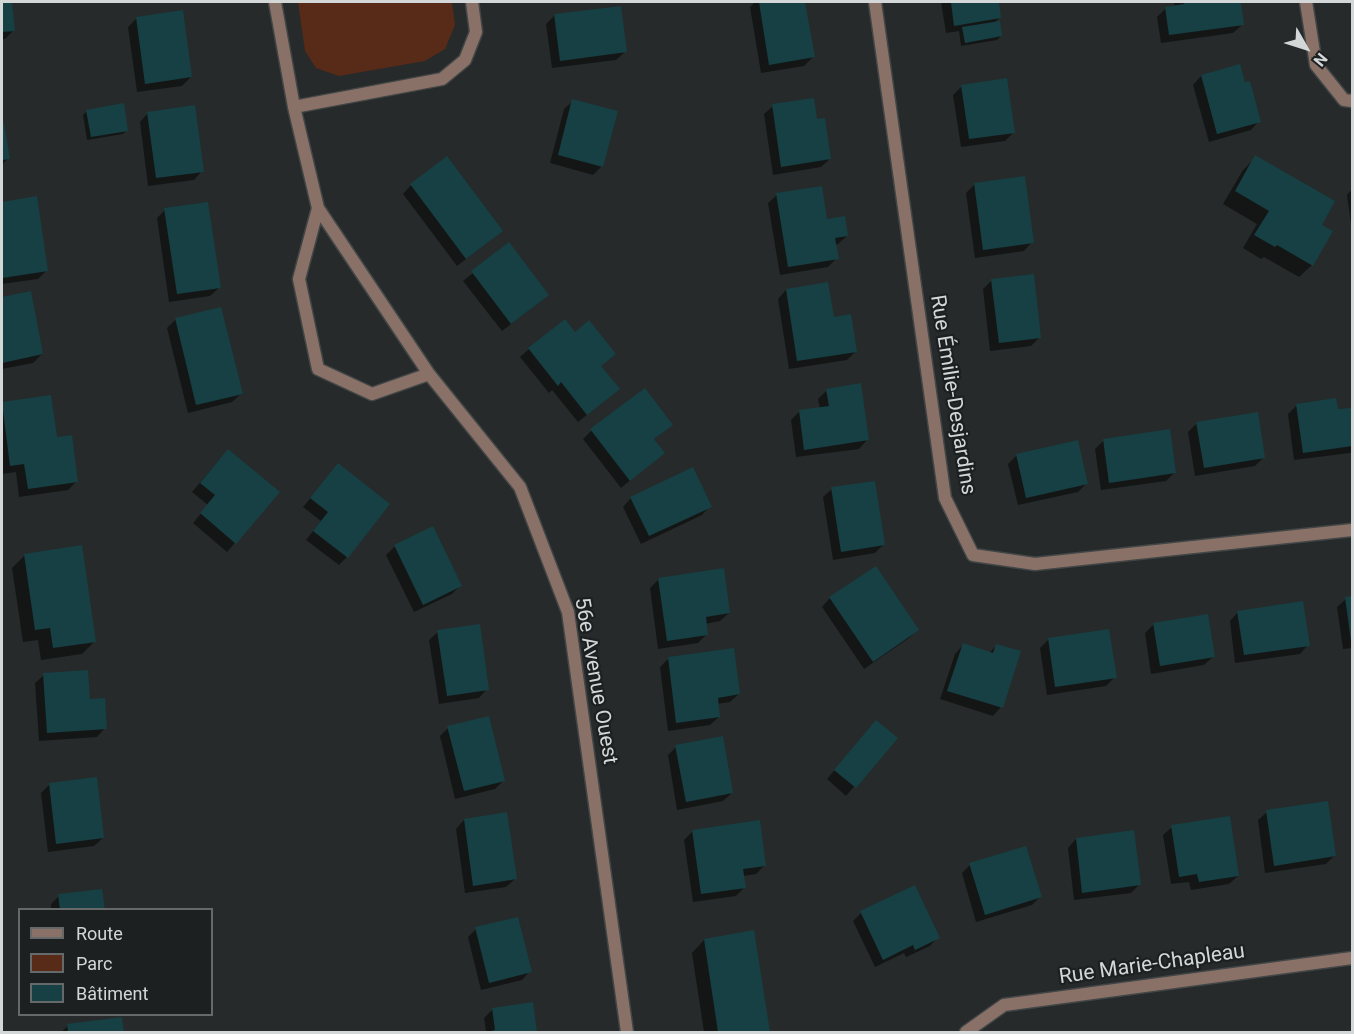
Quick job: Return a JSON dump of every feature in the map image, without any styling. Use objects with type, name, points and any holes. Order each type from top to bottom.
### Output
[{"type":"street","name":"56e Avenue Ouest","points":[[274,2],[294,107],[318,208],[429,374],[520,487],[568,612],[627,1032]]},
{"type":"street","points":[[294,107],[442,79],[465,60],[476,32],[472,2]]},
{"type":"street","name":"Rue Émilie-Desjardins","points":[[875,2],[945,498],[974,555],[1035,564],[1353,530]]},
{"type":"street","points":[[1306,2],[1316,65],[1344,100],[1353,101]]},
{"type":"street","name":"56e Avenue Ouest","points":[[318,208],[299,279],[318,369],[372,394],[429,374]]},
{"type":"street","name":"Rue Marie-Chapleau","points":[[966,1032],[1004,1005],[1353,958]]},
{"type":"green space","points":[[298,2],[452,2],[455,25],[445,49],[425,61],[339,76],[316,68],[305,51]]},
{"type":"building","points":[[2,2],[12,2],[15,31],[2,32]]},
{"type":"building","points":[[759,2],[805,2],[815,57],[769,65]]},
{"type":"building","points":[[951,2],[999,2],[1001,18],[954,26]]},
{"type":"building","points":[[1183,2],[1241,2],[1244,25],[1169,35],[1165,7],[1184,4]]},
{"type":"building","points":[[621,6],[627,52],[560,61],[554,14]]},
{"type":"building","points":[[183,10],[192,77],[145,84],[136,17]]},
{"type":"building","points":[[1000,21],[1002,36],[965,43],[962,27]]},
{"type":"building","points":[[1240,64],[1245,82],[1250,81],[1261,122],[1217,134],[1201,75]]},
{"type":"building","points":[[1007,78],[1015,133],[969,139],[961,85]]},
{"type":"building","points":[[814,98],[817,119],[825,118],[831,159],[781,167],[772,104]]},
{"type":"building","points":[[572,99],[618,111],[603,167],[558,155]]},
{"type":"building","points":[[124,103],[128,131],[91,137],[86,110]]},
{"type":"building","points":[[195,105],[204,172],[156,178],[147,112]]},
{"type":"building","points":[[2,112],[10,159],[2,160]]},
{"type":"building","points":[[1255,155],[1335,201],[1322,225],[1333,231],[1313,266],[1277,245],[1275,247],[1254,235],[1269,211],[1235,191]]},
{"type":"building","points":[[447,156],[503,231],[466,259],[410,184]]},
{"type":"building","points":[[1025,176],[1034,243],[983,250],[974,183]]},
{"type":"building","points":[[822,186],[827,219],[845,216],[848,236],[835,238],[839,259],[788,267],[776,193]]},
{"type":"building","points":[[37,196],[48,271],[2,278],[2,202]]},
{"type":"building","points":[[208,202],[221,288],[177,294],[164,208]]},
{"type":"building","points":[[509,242],[549,295],[511,324],[471,271]]},
{"type":"building","points":[[1034,274],[1041,338],[999,343],[991,279]]},
{"type":"building","points":[[828,282],[834,317],[851,314],[857,352],[797,361],[786,289]]},
{"type":"building","points":[[31,291],[43,354],[2,363],[2,297]]},
{"type":"building","points":[[221,307],[243,394],[196,405],[175,318]]},
{"type":"building","points":[[565,319],[575,332],[589,320],[616,354],[601,366],[620,389],[587,415],[561,382],[558,386],[528,348]]},
{"type":"building","points":[[861,383],[869,440],[804,450],[799,410],[829,406],[826,389]]},
{"type":"building","points":[[645,388],[673,425],[654,439],[665,453],[630,481],[590,429]]},
{"type":"building","points":[[51,395],[57,437],[72,435],[78,482],[28,489],[24,464],[10,466],[2,402]]},
{"type":"building","points":[[1336,398],[1338,409],[1352,408],[1352,446],[1303,453],[1296,404]]},
{"type":"building","points":[[1258,412],[1265,458],[1204,468],[1196,422]]},
{"type":"building","points":[[1170,429],[1176,473],[1109,483],[1103,439]]},
{"type":"building","points":[[1078,440],[1088,484],[1026,498],[1016,454]]},
{"type":"building","points":[[228,449],[280,492],[236,544],[200,513],[215,495],[200,483]]},
{"type":"building","points":[[338,463],[390,504],[348,558],[313,531],[328,512],[310,498]]},
{"type":"building","points":[[693,467],[712,507],[649,536],[630,497]]},
{"type":"building","points":[[875,481],[885,545],[841,552],[831,487]]},
{"type":"building","points":[[433,526],[462,586],[423,605],[394,545]]},
{"type":"building","points":[[82,545],[96,642],[53,648],[50,628],[35,630],[24,554]]},
{"type":"building","points":[[876,566],[919,630],[873,662],[829,597]]},
{"type":"building","points":[[724,568],[730,613],[706,617],[708,635],[667,641],[658,578]]},
{"type":"building","points":[[1352,596],[1352,641],[1351,641],[1345,597]]},
{"type":"building","points":[[1303,601],[1310,646],[1244,655],[1237,611]]},
{"type":"building","points":[[1208,614],[1215,657],[1160,666],[1153,623]]},
{"type":"building","points":[[480,624],[489,690],[447,696],[437,630]]},
{"type":"building","points":[[1109,629],[1117,678],[1055,687],[1048,638]]},
{"type":"building","points":[[963,643],[993,653],[996,644],[1021,651],[1003,708],[947,691]]},
{"type":"building","points":[[734,648],[740,694],[718,698],[720,717],[676,723],[668,657]]},
{"type":"building","points":[[88,670],[90,699],[105,698],[107,729],[47,733],[43,673]]},
{"type":"building","points":[[489,716],[505,781],[464,791],[447,726]]},
{"type":"building","points":[[876,720],[898,738],[856,788],[834,770]]},
{"type":"building","points":[[723,736],[733,793],[686,802],[675,745]]},
{"type":"building","points":[[97,777],[104,838],[56,844],[49,783]]},
{"type":"building","points":[[1328,801],[1336,856],[1274,866],[1266,810]]},
{"type":"building","points":[[507,812],[517,879],[473,886],[464,819]]},
{"type":"building","points":[[1230,816],[1239,876],[1199,882],[1197,874],[1179,877],[1171,825]]},
{"type":"building","points":[[760,820],[766,866],[743,869],[746,888],[701,894],[692,830]]},
{"type":"building","points":[[1134,830],[1141,885],[1082,893],[1076,838]]},
{"type":"building","points":[[1026,846],[1042,897],[985,915],[969,863]]},
{"type":"building","points":[[915,885],[940,938],[915,950],[913,945],[883,960],[860,911]]},
{"type":"building","points":[[102,889],[105,908],[60,908],[58,894]]},
{"type":"building","points":[[518,917],[532,972],[489,983],[475,927]]},
{"type":"building","points":[[754,930],[770,1032],[718,1032],[704,939]]},
{"type":"building","points":[[533,1002],[537,1032],[488,1032],[495,1030],[492,1008]]},
{"type":"building","points":[[122,1017],[124,1032],[68,1032],[67,1024]]}]
